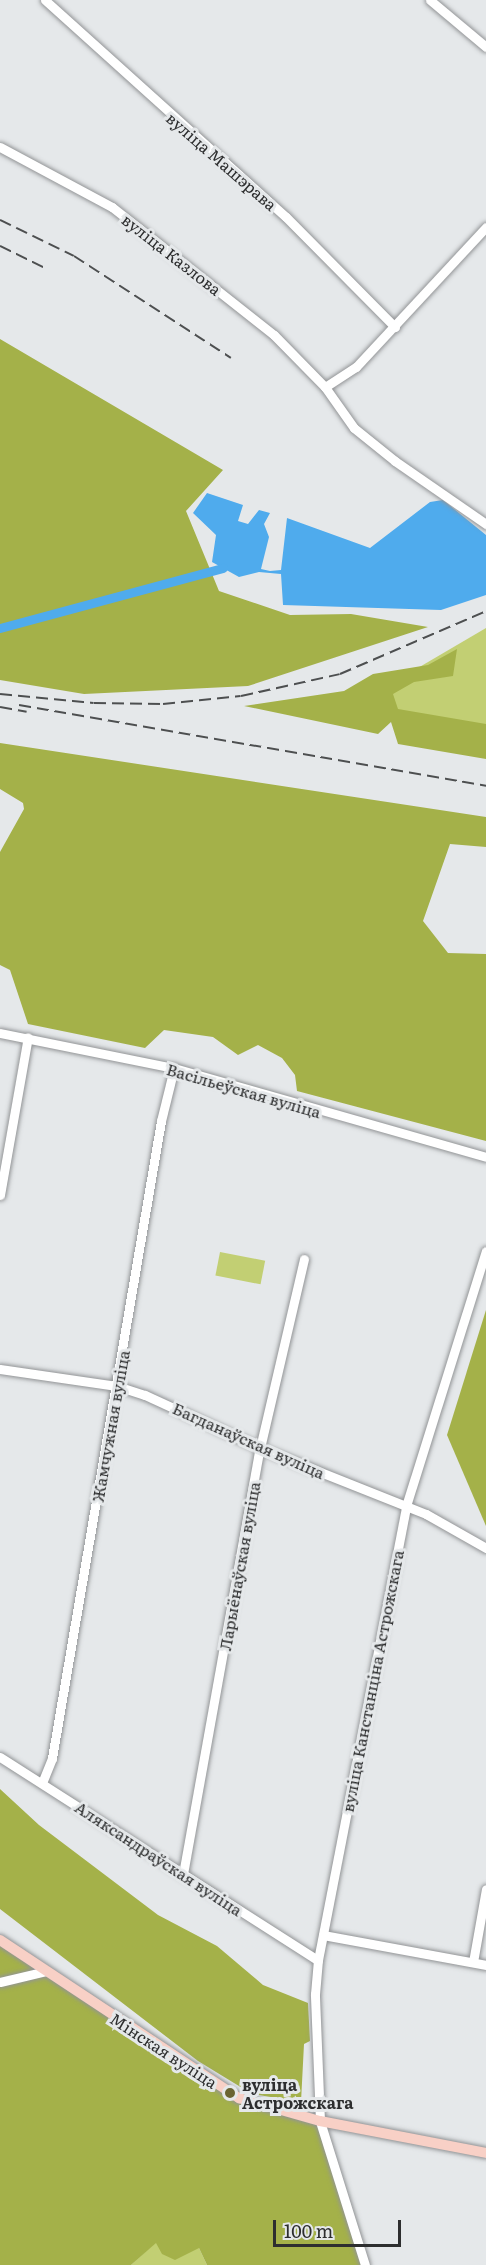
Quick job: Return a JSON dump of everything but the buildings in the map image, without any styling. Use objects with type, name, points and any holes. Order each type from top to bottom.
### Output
[{"type":"main road","name":"Мінская вуліца","points":[[0,1940],[239,2098],[321,2121],[486,2153]]},
{"type":"street","name":"вуліца Машэрава","points":[[45,0],[286,217],[395,327]]},
{"type":"street","points":[[430,0],[486,47]]},
{"type":"street","name":"вуліца Казлова","points":[[0,147],[112,207],[264,325],[325,387],[354,428],[394,461],[486,524]]},
{"type":"street","points":[[325,387],[356,367],[486,227]]},
{"type":"street","name":"Васільеўская вуліца","points":[[0,1033],[174,1068],[486,1157]]},
{"type":"street","points":[[0,1195],[28,1037]]},
{"type":"street","name":"Жамчужная вуліца","points":[[42,1783],[52,1758],[161,1121],[174,1068]]},
{"type":"street","name":"вуліца Канстанціна Астрожскага","points":[[365,2265],[321,2121],[315,1994],[318,1960],[406,1506],[486,1251]]},
{"type":"street","name":"Ларыёнаўская вуліца","points":[[183,1874],[260,1448],[304,1259]]},
{"type":"street","name":"Багданаўская вуліца","points":[[0,1369],[117,1386],[171,1406],[260,1448],[406,1506],[486,1548]]},
{"type":"street","name":"Аляксандраўская вуліца","points":[[0,1757],[318,1960]]},
{"type":"street","points":[[473,1962],[486,1889]]},
{"type":"street","points":[[323,1935],[486,1965]]},
{"type":"street","points":[[0,1982],[46,1971]]},
{"type":"green space","points":[[0,339],[223,470],[186,511],[219,591],[290,615],[351,614],[428,627],[248,686],[84,694],[0,680]]},
{"type":"green space","points":[[486,628],[486,732],[389,711],[382,689]]},
{"type":"green space","points":[[457,649],[453,676],[414,682],[393,694],[398,709],[486,724],[486,759],[398,744],[391,722],[378,734],[244,706],[344,691],[373,674],[428,665]]},
{"type":"green space","points":[[0,743],[486,817],[486,847],[450,844],[423,921],[448,953],[486,954],[486,1141],[297,1091],[295,1075],[282,1058],[258,1045],[238,1055],[213,1037],[164,1030],[145,1048],[28,1024],[10,970],[0,965],[0,852],[24,809],[23,803],[0,789]]},
{"type":"green space","points":[[220,1252],[265,1261],[261,1284],[215,1276]]},
{"type":"green space","points":[[486,1310],[486,1526],[447,1435]]},
{"type":"green space","points":[[0,1789],[39,1825],[158,1915],[217,1946],[263,1985],[308,2003],[310,2041],[304,2044],[301,2102],[252,2094],[198,2061],[0,1909]]},
{"type":"green space","points":[[0,1940],[222,2088],[320,2121],[365,2265],[207,2265],[199,2248],[175,2260],[162,2254],[156,2243],[131,2265],[0,2265]]},
{"type":"green space","points":[[156,2242],[199,2248],[207,2265],[131,2265]]},
{"type":"water","points":[[207,493],[243,505],[238,521],[248,524],[259,510],[270,513],[264,524],[269,537],[261,569],[270,571],[281,570],[287,518],[370,548],[430,502],[443,500],[486,535],[486,595],[441,610],[283,605],[281,574],[259,572],[239,577],[212,562],[216,535],[193,513]]},
{"type":"waterway","points":[[0,628],[223,568]]},
{"type":"railway","points":[[0,220],[74,256],[231,358]]},
{"type":"railway","points":[[0,246],[43,267]]},
{"type":"railway","points":[[0,694],[94,703],[163,704],[241,696],[340,674],[486,611]]},
{"type":"railway","points":[[19,705],[486,786]]},
{"type":"railway","points":[[0,707],[27,712]]},
{"type":"place","name":"вуліца Астрожскага","points":[[230,2093]]}]
